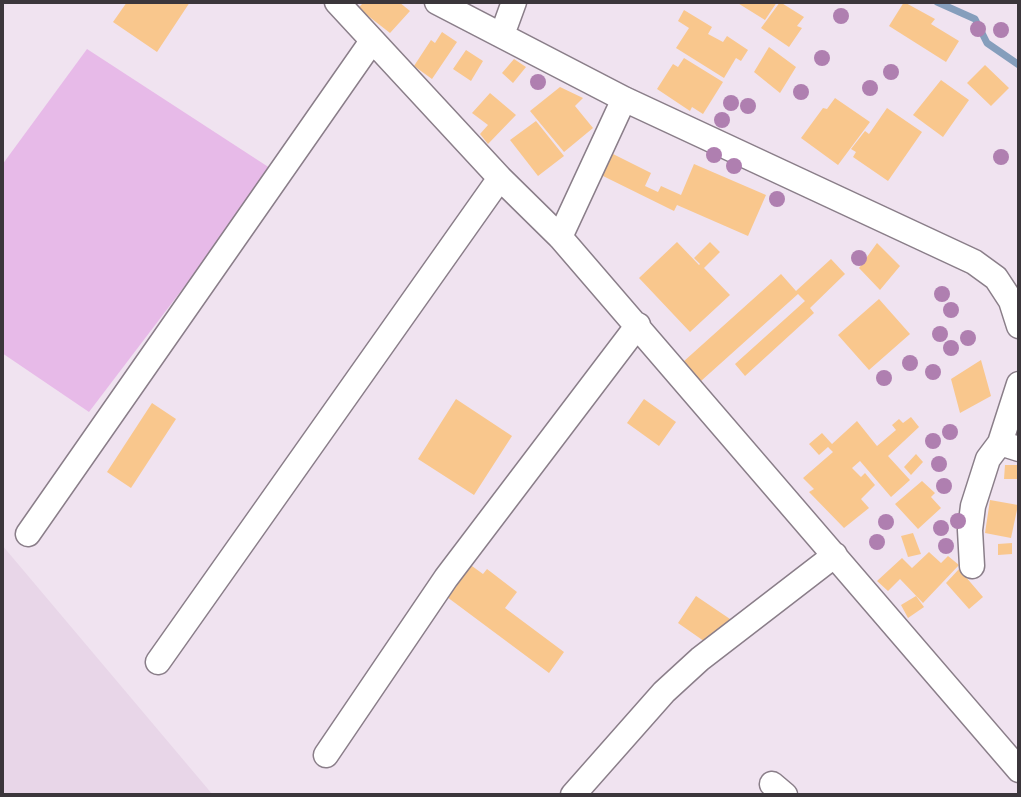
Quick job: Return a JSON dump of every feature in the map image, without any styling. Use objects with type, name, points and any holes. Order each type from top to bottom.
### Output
[{"type":"street","points":[[337,2],[500,178],[560,237],[1019,770]]},
{"type":"street","points":[[437,2],[624,99],[974,262],[996,278],[1011,301],[1019,326]]},
{"type":"street","points":[[502,34],[514,2]]},
{"type":"street","points":[[28,534],[372,41]]},
{"type":"street","points":[[560,237],[624,99]]},
{"type":"street","points":[[158,662],[500,178]]},
{"type":"street","points":[[326,755],[446,578],[638,325]]},
{"type":"street","points":[[972,566],[970,530],[973,506],[989,460],[1010,446],[1019,384]]},
{"type":"street","points":[[573,795],[664,692],[700,659],[835,555]]},
{"type":"shaded area","points":[[87,49],[273,170],[89,412],[2,353],[2,165]]},
{"type":"shaded area","points":[[2,545],[213,795],[2,795]]},
{"type":"building","points":[[127,2],[190,2],[157,52],[113,22]]},
{"type":"building","points":[[364,2],[399,2],[410,11],[390,33],[358,8]]},
{"type":"building","points":[[736,2],[777,2],[765,20]]},
{"type":"building","points":[[780,2],[804,17],[797,26],[802,28],[789,47],[761,28]]},
{"type":"building","points":[[904,2],[935,19],[931,24],[959,41],[946,62],[889,26]]},
{"type":"building","points":[[684,10],[712,27],[708,34],[723,42],[727,36],[748,50],[741,61],[736,58],[724,78],[676,48],[689,28],[678,21]]},
{"type":"building","points":[[442,32],[457,42],[432,79],[414,66],[431,40],[435,43]]},
{"type":"building","points":[[769,47],[796,67],[780,93],[754,72]]},
{"type":"building","points":[[466,50],[483,61],[471,81],[453,69]]},
{"type":"building","points":[[684,58],[723,82],[703,114],[692,107],[690,111],[657,89],[673,64],[678,67]]},
{"type":"building","points":[[514,59],[526,67],[513,83],[502,73]]},
{"type":"building","points":[[985,65],[1009,88],[991,106],[967,83]]},
{"type":"building","points":[[941,80],[969,100],[943,137],[913,115]]},
{"type":"building","points":[[560,87],[583,98],[575,106],[593,128],[564,152],[530,111]]},
{"type":"building","points":[[490,93],[516,115],[488,144],[480,134],[488,125],[472,113]]},
{"type":"building","points":[[835,98],[870,122],[838,165],[801,138],[823,108],[827,109]]},
{"type":"building","points":[[887,108],[922,132],[888,181],[853,157],[856,152],[851,149],[865,131],[869,134]]},
{"type":"building","points":[[536,121],[564,156],[538,176],[510,140]]},
{"type":"building","points":[[611,153],[651,173],[645,186],[658,192],[661,186],[681,195],[694,164],[766,195],[748,236],[677,205],[674,211],[601,175]]},
{"type":"building","points":[[677,242],[699,265],[694,258],[710,242],[720,252],[704,268],[730,295],[690,332],[639,278]]},
{"type":"building","points":[[877,243],[900,266],[880,290],[859,268]]},
{"type":"building","points":[[831,259],[845,274],[810,308],[814,313],[745,376],[735,364],[805,301],[798,294],[701,381],[683,362],[781,274],[796,291]]},
{"type":"building","points":[[879,299],[910,334],[869,370],[838,335]]},
{"type":"building","points":[[981,360],[991,396],[960,413],[951,379]]},
{"type":"building","points":[[456,399],[512,436],[474,495],[418,459]]},
{"type":"building","points":[[644,399],[676,422],[659,446],[627,423]]},
{"type":"building","points":[[152,403],[176,419],[131,488],[107,472]]},
{"type":"building","points":[[911,417],[919,427],[888,456],[910,480],[891,497],[860,461],[852,468],[861,477],[865,473],[875,485],[861,499],[869,508],[844,528],[809,492],[814,489],[803,478],[833,452],[828,447],[819,455],[809,444],[822,433],[832,444],[857,421],[877,446],[896,430],[892,425],[899,419],[903,423]]},
{"type":"building","points":[[916,454],[923,462],[911,475],[904,467]]},
{"type":"building","points":[[1005,465],[1019,465],[1019,479],[1004,479]]},
{"type":"building","points":[[922,481],[935,493],[931,497],[941,508],[918,529],[895,504]]},
{"type":"building","points":[[990,500],[1018,505],[1011,538],[985,533]]},
{"type":"building","points":[[913,533],[921,554],[908,557],[901,536]]},
{"type":"building","points":[[1012,543],[1012,554],[998,555],[998,544]]},
{"type":"building","points":[[929,552],[941,563],[948,556],[959,565],[923,603],[900,579],[888,591],[877,581],[902,558],[912,568]]},
{"type":"building","points":[[465,561],[483,574],[487,569],[517,592],[505,608],[564,652],[549,673],[443,594]]},
{"type":"building","points":[[959,569],[983,597],[969,609],[946,583]]},
{"type":"building","points":[[696,596],[730,619],[711,646],[678,623]]},
{"type":"building","points":[[916,596],[924,607],[908,618],[901,605]]},
{"type":"waterway","points":[[937,2],[975,19],[987,43],[1019,65]]}]
